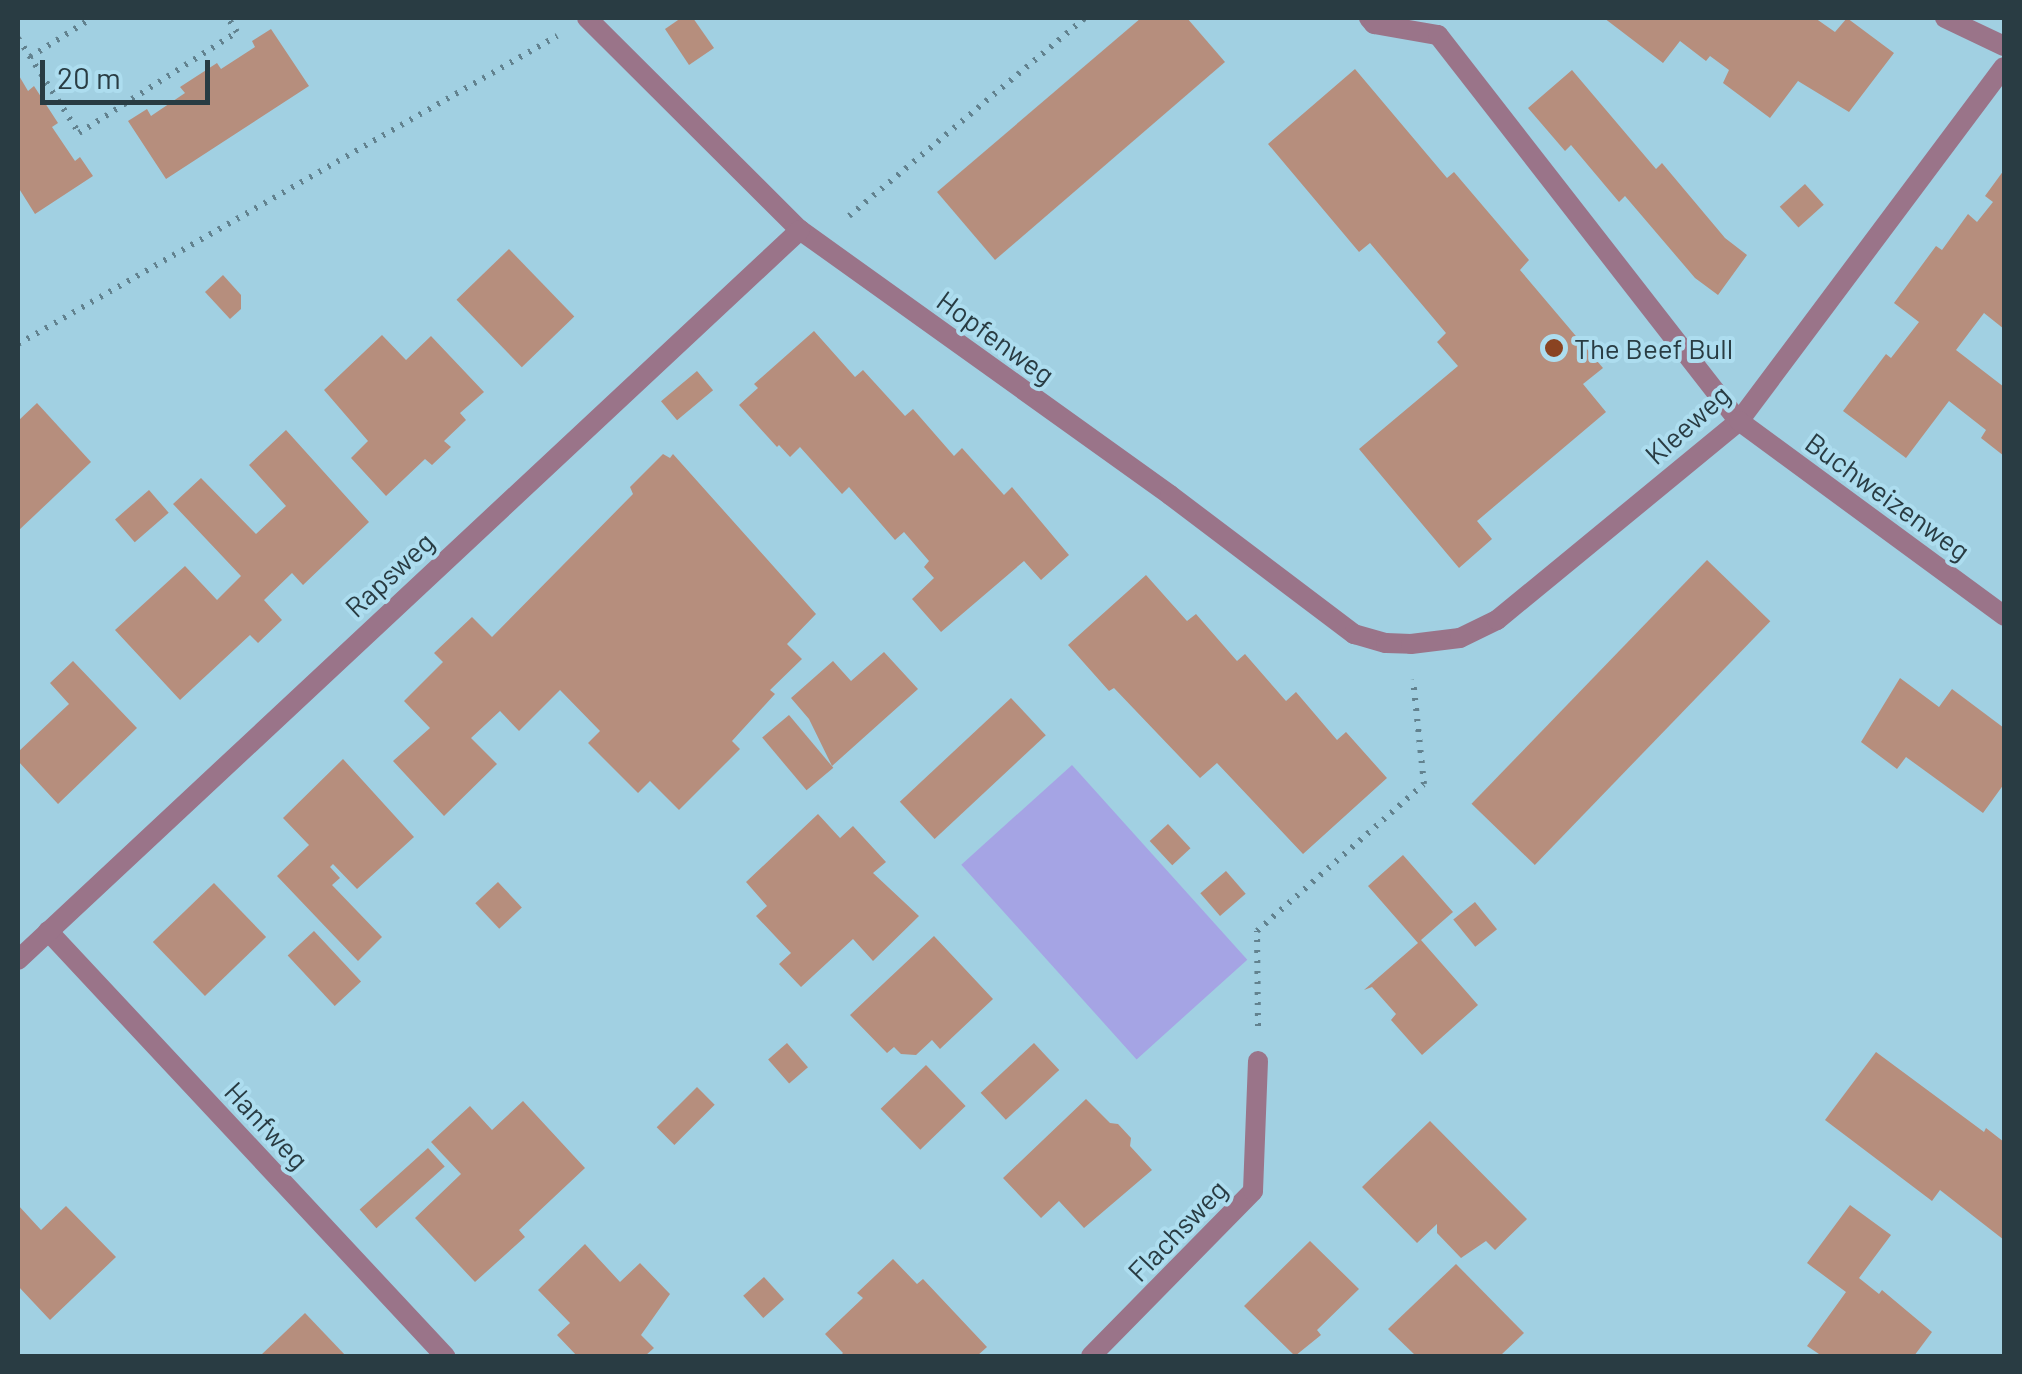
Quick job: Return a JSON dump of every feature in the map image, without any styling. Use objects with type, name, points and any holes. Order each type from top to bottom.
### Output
[{"type":"street","name":"Hopfenweg","points":[[588,18],[808,236],[1170,495],[1354,634],[1386,643],[1411,644]]},
{"type":"street","name":"Buchweizenweg","points":[[1368,18],[1374,24],[1438,35],[1739,421],[2004,616]]},
{"type":"street","points":[[1944,18],[2004,46]]},
{"type":"street","name":"Kleeweg","points":[[1411,644],[1460,638],[1497,620],[1739,421],[2004,67]]},
{"type":"street","name":"Rapsweg","points":[[18,960],[808,236]]},
{"type":"street","name":"Hanfweg","points":[[48,930],[445,1356]]},
{"type":"street","name":"Flachsweg","points":[[1091,1356],[1253,1192],[1258,1061]]},
{"type":"path","points":[[30,57],[92,18]]},
{"type":"path","points":[[18,38],[79,133],[237,32],[228,18]]},
{"type":"path","points":[[18,344],[588,18]]},
{"type":"path","points":[[808,236],[1085,18]]},
{"type":"path","points":[[1258,1061],[1256,932],[1424,784],[1411,644]]},
{"type":"shaded area","points":[[1072,765],[1247,960],[1137,1059],[961,865]]},
{"type":"building","points":[[681,18],[693,18],[714,48],[689,65],[665,29]]},
{"type":"building","points":[[1141,18],[1187,18],[1225,62],[995,260],[937,192]]},
{"type":"building","points":[[1604,18],[1815,18],[1835,32],[1847,18],[1894,53],[1849,112],[1798,81],[1770,118],[1723,83],[1729,70],[1710,56],[1706,61],[1680,41],[1663,63]]},
{"type":"building","points":[[271,29],[309,86],[166,179],[128,121],[147,109],[151,116],[185,93],[180,87],[217,63],[221,69],[255,47],[252,41]]},
{"type":"building","points":[[1355,69],[1447,178],[1454,172],[1529,260],[1520,270],[1603,368],[1583,384],[1606,412],[1477,521],[1492,539],[1459,568],[1359,449],[1458,366],[1437,342],[1446,333],[1370,243],[1359,252],[1268,144]]},
{"type":"building","points":[[1572,70],[1656,169],[1662,163],[1725,238],[1747,255],[1718,295],[1695,278],[1625,196],[1619,202],[1571,145],[1565,151],[1528,108]]},
{"type":"building","points":[[18,74],[28,91],[34,86],[58,123],[52,127],[75,161],[80,157],[93,176],[35,214],[18,187]]},
{"type":"building","points":[[2004,170],[2004,329],[1984,313],[1956,350],[2004,387],[2004,456],[1981,438],[1986,430],[1949,401],[1906,458],[1843,411],[1886,354],[1891,358],[1919,322],[1894,303],[1936,246],[1942,250],[1968,214],[1977,222],[1993,202],[1985,196]]},
{"type":"building","points":[[1805,184],[1824,205],[1798,228],[1780,207]]},
{"type":"building","points":[[509,249],[574,317],[522,367],[456,300]]},
{"type":"building","points":[[223,275],[241,295],[241,309],[230,319],[205,292]]},
{"type":"building","points":[[814,331],[855,377],[863,370],[905,416],[913,409],[954,456],[962,448],[1004,495],[1012,487],[1069,555],[1041,580],[1024,561],[941,632],[912,599],[934,578],[924,567],[929,561],[904,532],[895,540],[849,487],[842,494],[800,447],[790,457],[739,405],[758,388],[754,384]]},
{"type":"building","points":[[382,335],[406,360],[431,336],[484,392],[460,413],[466,420],[444,441],[451,447],[432,465],[425,459],[386,496],[351,458],[368,441],[324,390]]},
{"type":"building","points":[[697,371],[713,390],[677,420],[661,401]]},
{"type":"building","points":[[37,403],[91,462],[18,531],[18,421]]},
{"type":"building","points":[[286,430],[369,522],[303,585],[292,573],[264,600],[282,620],[258,643],[250,635],[180,700],[115,630],[185,566],[217,600],[241,576],[173,504],[201,478],[256,534],[286,506],[249,465]]},
{"type":"building","points":[[663,454],[670,458],[673,454],[816,614],[787,644],[802,659],[770,690],[775,694],[732,741],[740,749],[679,810],[650,781],[638,793],[588,743],[600,731],[560,690],[519,731],[500,711],[471,738],[497,764],[444,816],[393,761],[430,728],[404,701],[443,662],[434,653],[472,617],[492,637],[633,494],[630,487]]},
{"type":"building","points":[[149,490],[169,513],[135,542],[115,520]]},
{"type":"building","points":[[1707,560],[1770,621],[1535,865],[1472,804]]},
{"type":"building","points":[[1146,575],[1187,621],[1196,614],[1237,661],[1245,654],[1286,701],[1296,692],[1337,740],[1346,732],[1387,778],[1303,854],[1217,763],[1200,778],[1114,688],[1109,691],[1068,645]]},
{"type":"building","points":[[884,652],[918,689],[832,766],[809,719],[791,698],[833,661],[851,681]]},
{"type":"building","points":[[73,661],[137,728],[58,804],[18,761],[18,752],[69,704],[50,683]]},
{"type":"building","points":[[1900,678],[1939,707],[1952,689],[2004,728],[2004,784],[1983,813],[1906,757],[1897,769],[1861,742]]},
{"type":"building","points":[[1011,698],[1046,735],[935,839],[900,802]]},
{"type":"building","points":[[789,715],[833,768],[807,790],[762,737]]},
{"type":"building","points":[[343,759],[414,837],[357,889],[333,864],[330,867],[340,878],[332,885],[382,937],[358,961],[277,876],[309,845],[283,818]]},
{"type":"building","points":[[818,814],[840,838],[853,826],[886,862],[873,873],[919,916],[873,961],[853,939],[801,987],[779,964],[791,953],[756,916],[767,906],[746,882]]},
{"type":"building","points":[[1168,824],[1191,848],[1172,865],[1150,841]]},
{"type":"building","points":[[1403,855],[1453,912],[1421,940],[1478,1005],[1422,1055],[1391,1020],[1396,1014],[1372,987],[1364,990],[1418,943],[1368,886]]},
{"type":"building","points":[[1226,871],[1246,894],[1220,916],[1200,893]]},
{"type":"building","points":[[498,882],[522,908],[499,929],[475,903]]},
{"type":"building","points":[[214,883],[266,937],[205,996],[153,942]]},
{"type":"building","points":[[1475,902],[1497,929],[1475,947],[1453,920]]},
{"type":"building","points":[[314,931],[361,981],[335,1006],[288,956]]},
{"type":"building","points":[[934,936],[993,999],[940,1049],[932,1040],[916,1055],[901,1054],[894,1047],[887,1053],[850,1015]]},
{"type":"building","points":[[787,1043],[808,1067],[789,1084],[768,1059]]},
{"type":"building","points":[[1034,1043],[1059,1070],[1006,1120],[981,1093]]},
{"type":"building","points":[[1876,1052],[1984,1132],[1986,1128],[2004,1142],[2004,1240],[1940,1190],[1932,1201],[1825,1120]]},
{"type":"building","points":[[926,1065],[966,1106],[920,1150],[881,1109]]},
{"type":"building","points":[[697,1087],[715,1105],[674,1145],[657,1127]]},
{"type":"building","points":[[1086,1099],[1110,1123],[1118,1124],[1131,1138],[1130,1146],[1152,1170],[1084,1228],[1059,1201],[1041,1218],[1003,1178]]},
{"type":"building","points":[[523,1101],[585,1168],[519,1230],[525,1237],[475,1282],[415,1218],[461,1174],[431,1142],[470,1106],[492,1130]]},
{"type":"building","points":[[1430,1121],[1527,1219],[1495,1250],[1486,1241],[1461,1258],[1437,1233],[1437,1224],[1417,1243],[1362,1187]]},
{"type":"building","points":[[428,1148],[445,1167],[376,1228],[360,1210]]},
{"type":"building","points":[[18,1205],[41,1230],[66,1206],[116,1257],[50,1320],[18,1286]]},
{"type":"building","points":[[1850,1205],[1891,1235],[1859,1278],[1879,1294],[1882,1290],[1932,1332],[1914,1356],[1822,1356],[1807,1346],[1846,1292],[1807,1263]]},
{"type":"building","points":[[1310,1241],[1359,1289],[1317,1330],[1321,1335],[1295,1356],[1244,1306]]},
{"type":"building","points":[[585,1244],[620,1282],[640,1263],[670,1294],[641,1335],[654,1348],[645,1356],[577,1356],[557,1335],[570,1323],[538,1290]]},
{"type":"building","points":[[893,1259],[917,1284],[923,1279],[987,1347],[977,1356],[840,1356],[843,1353],[825,1334],[863,1298],[857,1293]]},
{"type":"building","points":[[1456,1264],[1524,1333],[1500,1356],[1416,1356],[1388,1329]]},
{"type":"building","points":[[764,1277],[784,1299],[763,1318],[743,1296]]},
{"type":"building","points":[[305,1313],[346,1356],[260,1356]]},
{"type":"place","name":"The Beef Bull","points":[[1554,348]]}]
